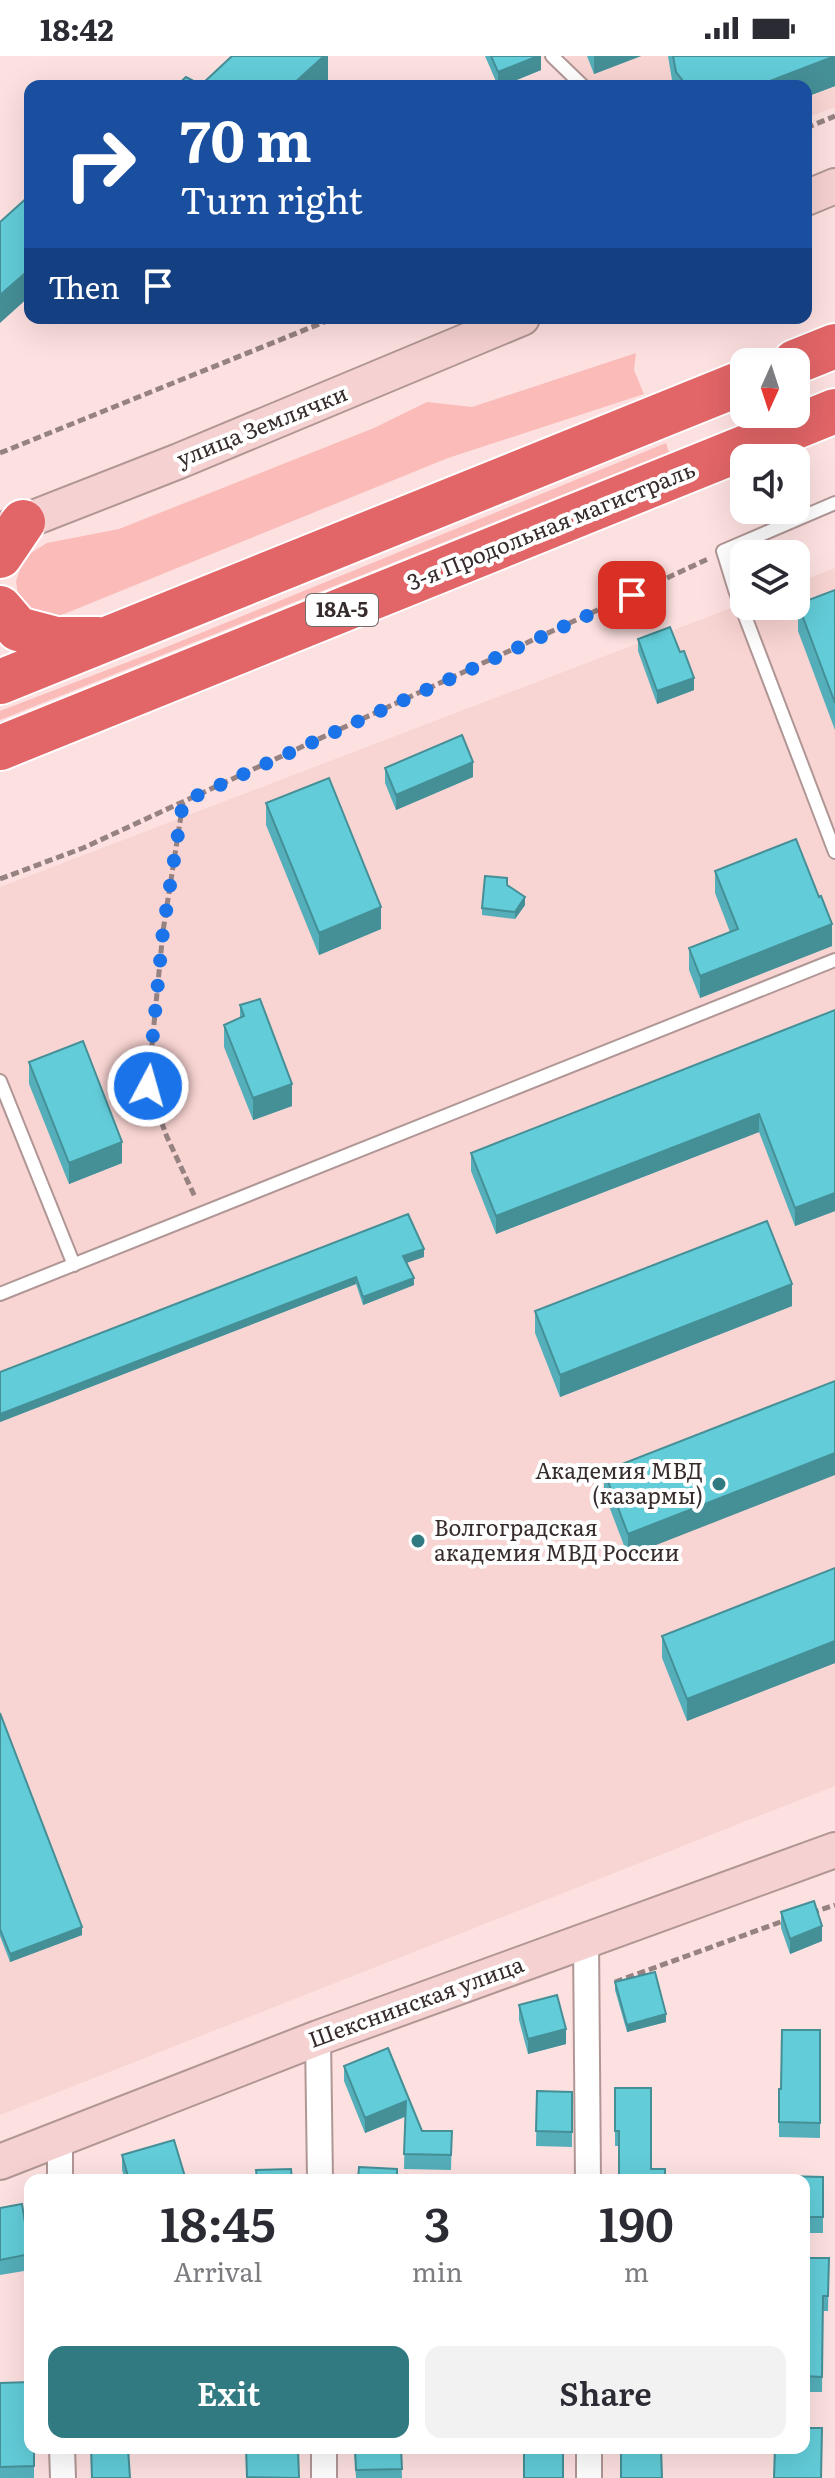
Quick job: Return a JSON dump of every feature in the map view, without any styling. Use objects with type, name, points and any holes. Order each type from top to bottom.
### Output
[{"type":"highway","points":[[810,356],[835,346]]},
{"type":"highway","name":"18А-5","points":[[0,682],[730,388]]},
{"type":"highway","name":"3-я Продольная магистраль","points":[[0,748],[835,411]]},
{"type":"highway","points":[[0,608],[18,629],[56,639],[108,639]]},
{"type":"street","points":[[812,196],[835,186]]},
{"type":"street","name":"улица Землячки","points":[[8,536],[508,324]]},
{"type":"street","name":"Шекснинская улица","points":[[0,2162],[318,2038],[835,1850]]},
{"type":"street","points":[[586,1939],[588,2174]]},
{"type":"street","points":[[318,2038],[320,2174]]},
{"type":"street","points":[[60,2140],[60,2174]]},
{"type":"street","points":[[62,2454],[63,2478]]},
{"type":"street","points":[[324,2454],[324,2478]]},
{"type":"street","points":[[589,2454],[589,2478]]},
{"type":"lane","points":[[552,56],[577,80]]},
{"type":"lane","points":[[835,503],[723,551],[835,852]]},
{"type":"lane","points":[[0,1294],[835,960]]},
{"type":"lane","points":[[0,1081],[74,1265]]},
{"type":"path","points":[[812,126],[835,116]]},
{"type":"path","points":[[0,453],[319,324]]},
{"type":"path","points":[[0,879],[83,848],[723,551]]},
{"type":"path","points":[[183,802],[163,931],[148,1086],[167,1137],[204,1214]]},
{"type":"path","points":[[809,1913],[835,1905]]},
{"type":"path","points":[[610,1984],[796,1917]]},
{"type":"shaded area","points":[[566,56],[835,56],[835,107],[812,116],[812,80],[582,80],[574,73]]},
{"type":"shaded area","points":[[636,353],[634,370],[644,394],[448,458],[64,614],[52,617],[41,614],[29,609],[18,595],[16,582],[22,562],[47,543],[119,529],[374,428],[427,402],[472,407]]},
{"type":"shaded area","points":[[666,443],[669,452],[0,720],[0,711],[159,650]]},
{"type":"shaded area","name":"Волгоградская академия МВД России","points":[[835,568],[835,1786],[0,2115],[0,887],[730,608],[730,620],[810,620],[810,578]]},
{"type":"building","points":[[232,56],[324,56],[298,80],[206,80]]},
{"type":"building","points":[[491,56],[538,56],[498,72]]},
{"type":"building","points":[[673,56],[835,56],[773,80],[682,80],[676,72]]},
{"type":"building","points":[[24,200],[24,274],[0,295],[0,222]]},
{"type":"building","points":[[835,590],[835,703],[804,620],[810,620],[810,599]]},
{"type":"building","points":[[670,627],[680,652],[684,651],[694,678],[657,691],[638,639]]},
{"type":"building","points":[[462,735],[473,762],[396,795],[385,768]]},
{"type":"building","points":[[329,778],[381,907],[319,933],[266,803]]},
{"type":"building","points":[[796,839],[832,924],[700,976],[689,948],[738,929],[715,871]]},
{"type":"building","points":[[485,876],[507,878],[507,885],[525,897],[515,912],[482,908]]},
{"type":"building","points":[[260,999],[292,1084],[253,1098],[224,1025],[244,1016],[240,1005]]},
{"type":"building","points":[[835,1010],[835,1193],[795,1208],[759,1114],[496,1216],[471,1153]]},
{"type":"building","points":[[83,1041],[122,1142],[69,1163],[29,1062]]},
{"type":"building","points":[[408,1214],[424,1249],[403,1256],[414,1278],[363,1297],[356,1277],[0,1414],[0,1372]]},
{"type":"building","points":[[767,1221],[792,1284],[560,1375],[535,1311]]},
{"type":"building","name":"Академия МВД (казармы)","points":[[835,1381],[835,1453],[628,1534],[604,1471]]},
{"type":"building","points":[[835,1568],[835,1641],[687,1699],[662,1636]]},
{"type":"building","points":[[0,1713],[82,1927],[10,1954],[0,1929]]},
{"type":"building","points":[[814,1901],[822,1926],[790,1939],[781,1912]]},
{"type":"building","points":[[655,1972],[666,2014],[627,2025],[615,1982]]},
{"type":"building","points":[[557,1995],[566,2029],[528,2039],[519,2005]]},
{"type":"building","points":[[782,2030],[820,2030],[820,2123],[779,2122]]},
{"type":"building","points":[[388,2048],[422,2131],[452,2131],[451,2155],[404,2154],[406,2101],[365,2118],[344,2066]]},
{"type":"building","points":[[615,2088],[651,2088],[651,2169],[665,2169],[665,2174],[619,2174],[619,2131],[615,2131]]},
{"type":"building","points":[[537,2091],[572,2092],[572,2132],[536,2131]]},
{"type":"building","points":[[174,2140],[184,2174],[127,2174],[122,2155]]},
{"type":"building","points":[[359,2167],[397,2169],[397,2174],[358,2174]]},
{"type":"building","points":[[291,2169],[291,2174],[256,2174],[256,2170]]},
{"type":"building","points":[[810,2177],[823,2177],[823,2217],[810,2217]]},
{"type":"building","points":[[22,2204],[24,2255],[0,2260],[0,2208]]},
{"type":"building","points":[[810,2258],[829,2258],[828,2296],[823,2296],[822,2377],[810,2376]]},
{"type":"building","points":[[24,2382],[24,2454],[34,2454],[34,2466],[0,2467],[0,2383]]},
{"type":"building","points":[[810,2428],[822,2428],[821,2478],[774,2478],[775,2454],[810,2454]]},
{"type":"building","points":[[91,2454],[128,2454],[130,2478],[92,2478]]},
{"type":"building","points":[[246,2454],[298,2454],[299,2478],[247,2477]]},
{"type":"building","points":[[355,2454],[401,2454],[402,2469],[356,2470]]},
{"type":"building","points":[[524,2454],[563,2454],[563,2478],[524,2478]]},
{"type":"building","points":[[621,2454],[661,2454],[662,2478],[621,2478]]},
{"type":"place","name":"Академия МВД (казармы)","points":[[719,1484]]},
{"type":"place","name":"Волгоградская академия МВД России","points":[[418,1541]]},
{"type":"route","points":[[148,1086],[163,931],[183,802],[632,595]]}]
